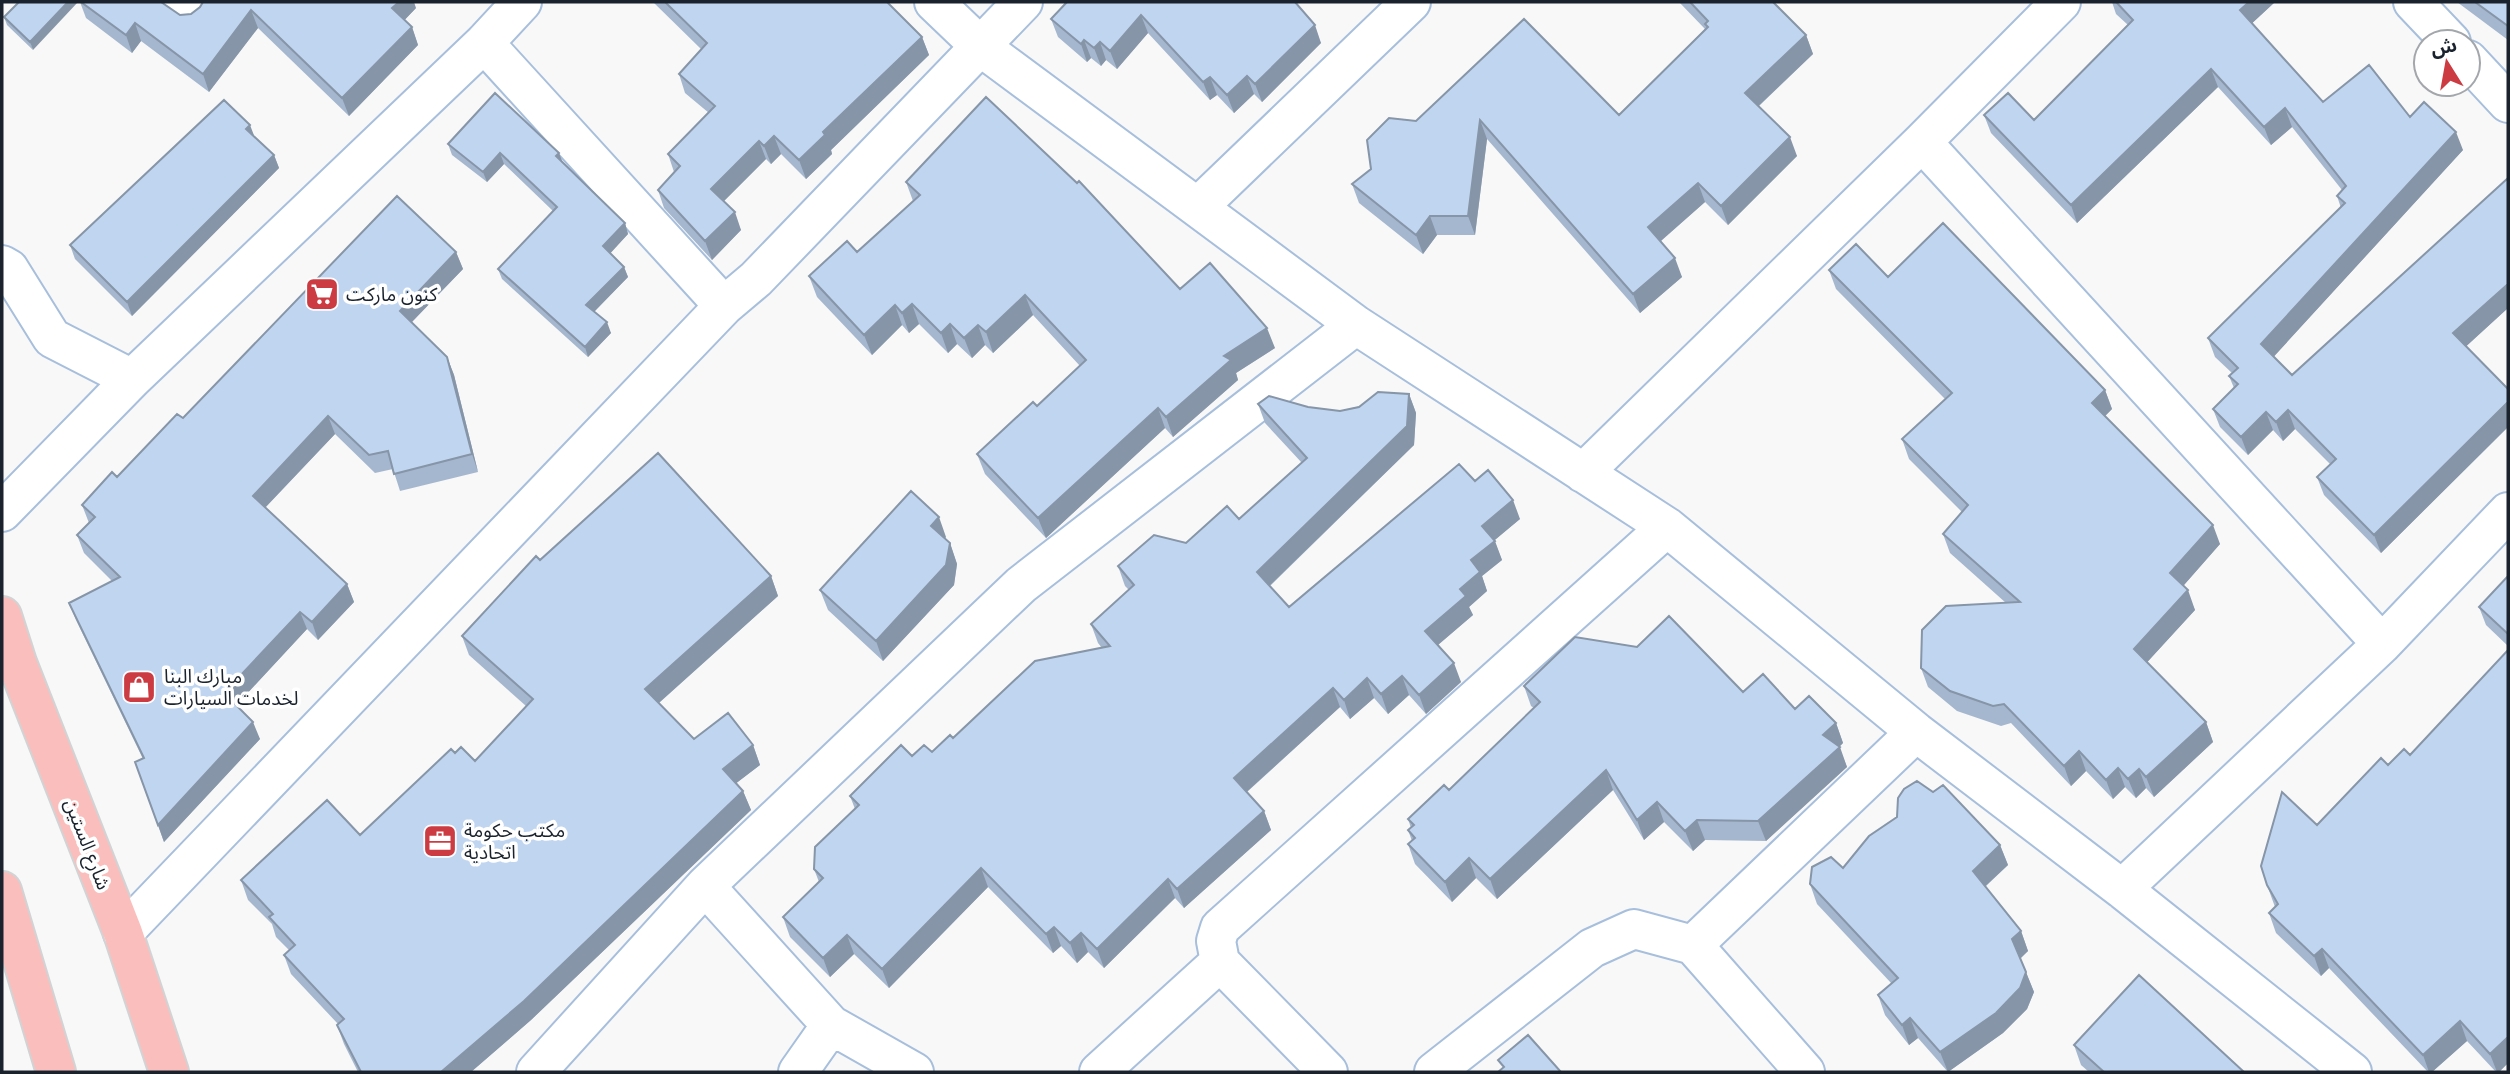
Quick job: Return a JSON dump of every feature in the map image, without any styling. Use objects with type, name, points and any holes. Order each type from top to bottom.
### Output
[{"type":"main road","name":"شارع الستين","points":[[2,616],[17,663],[123,933],[169,1072]]},
{"type":"main road","points":[[2,891],[56,1072]]},
{"type":"street","points":[[2,512],[132,379],[484,43],[522,2]]},
{"type":"street","points":[[934,2],[981,47],[1356,325],[1667,527],[1916,732],[2122,889],[2352,1072]]},
{"type":"street","points":[[123,933],[724,306],[756,279],[1023,2]]},
{"type":"street","points":[[1199,206],[1411,2]]},
{"type":"street","points":[[1583,473],[1922,142],[2061,2]]},
{"type":"street","points":[[2413,2],[2438,28]]},
{"type":"street","points":[[484,43],[724,306]]},
{"type":"street","points":[[2482,75],[2508,103]]},
{"type":"street","points":[[1922,142],[2382,644]]},
{"type":"street","points":[[2,265],[9,269],[52,338],[132,379]]},
{"type":"street","points":[[536,1072],[705,886],[1021,585],[1356,325]]},
{"type":"street","points":[[2122,889],[2382,644],[2508,512]]},
{"type":"street","points":[[1328,1072],[1220,962],[1216,941],[1220,928],[1667,527]]},
{"type":"street","points":[[1693,945],[1916,732]]},
{"type":"street","points":[[705,886],[831,1025],[914,1072]]},
{"type":"street","points":[[1434,1072],[1592,948],[1634,929],[1693,945],[1805,1072]]},
{"type":"street","points":[[1099,1072],[1220,962]]},
{"type":"street","points":[[798,1072],[831,1025]]},
{"type":"building","points":[[19,2],[68,2],[30,42],[4,17]]},
{"type":"building","points":[[81,2],[161,2],[180,15],[191,14],[203,2],[399,2],[392,8],[412,27],[342,98],[251,10],[203,74],[135,23],[126,35]]},
{"type":"building","points":[[665,2],[887,2],[922,37],[823,132],[825,135],[799,160],[774,136],[764,146],[759,141],[711,189],[735,212],[705,241],[658,190],[680,166],[668,154],[715,106],[679,74],[707,43]]},
{"type":"building","points":[[1067,2],[1295,2],[1315,25],[1255,84],[1247,76],[1227,95],[1210,77],[1203,82],[1141,15],[1110,51],[1100,42],[1094,48],[1084,40],[1081,44],[1051,19]]},
{"type":"building","points":[[1690,2],[1773,2],[1806,35],[1745,93],[1790,137],[1721,206],[1698,183],[1648,227],[1675,258],[1633,294],[1480,120],[1468,216],[1430,216],[1416,235],[1352,184],[1371,169],[1367,140],[1389,118],[1416,121],[1524,19],[1619,115],[1708,27],[1705,24],[1708,21]]},
{"type":"building","points":[[2116,2],[2249,2],[2240,10],[2323,102],[2369,65],[2410,117],[2424,102],[2456,132],[2261,344],[2292,375],[2508,178],[2508,284],[2453,333],[2508,389],[2508,402],[2374,535],[2317,477],[2336,459],[2288,410],[2276,422],[2266,412],[2241,437],[2213,409],[2238,384],[2229,376],[2238,368],[2208,338],[2345,203],[2337,196],[2346,186],[2285,108],[2264,127],[2211,69],[2071,205],[1984,115],[2008,93],[2034,120],[2133,20]]},
{"type":"building","points":[[2475,2],[2508,2],[2508,26]]},
{"type":"building","points":[[495,93],[559,153],[556,156],[625,223],[603,246],[624,267],[586,305],[607,322],[585,347],[498,269],[557,207],[500,153],[483,172],[448,144]]},
{"type":"building","points":[[986,97],[1077,183],[1079,181],[1180,289],[1210,263],[1267,328],[1224,356],[1231,360],[1166,417],[1158,408],[1038,518],[977,454],[1033,402],[1037,406],[1086,360],[1025,295],[986,332],[978,325],[964,338],[950,324],[941,333],[912,304],[902,313],[895,305],[864,335],[809,276],[847,241],[857,252],[920,195],[906,182]]},
{"type":"building","points":[[224,100],[250,125],[246,129],[274,155],[127,302],[70,245]]},
{"type":"building","points":[[397,196],[456,252],[400,311],[447,357],[472,454],[394,474],[388,451],[369,455],[328,416],[253,496],[347,584],[312,622],[300,612],[224,693],[253,722],[158,825],[135,762],[144,758],[69,603],[120,577],[77,535],[95,517],[82,505],[112,472],[117,477],[177,414],[183,418]]},
{"type":"building","points":[[1943,223],[2105,390],[2092,403],[2213,525],[2170,573],[2188,590],[2134,649],[2206,722],[2146,777],[2139,769],[2128,779],[2118,768],[2106,780],[2079,751],[2064,766],[2004,704],[1993,706],[1950,691],[1921,668],[1922,630],[1946,606],[2020,602],[1943,534],[1968,505],[1902,439],[1952,393],[1829,270],[1856,244],[1888,277]]},
{"type":"building","points":[[1378,392],[1409,394],[1407,426],[1257,572],[1289,607],[1459,464],[1475,481],[1488,470],[1513,500],[1482,526],[1495,541],[1471,560],[1480,572],[1460,589],[1466,596],[1425,631],[1454,663],[1419,695],[1402,676],[1381,694],[1367,678],[1344,700],[1333,688],[1234,778],[1264,811],[1177,889],[1168,879],[1097,949],[1081,933],[1070,943],[1054,927],[1046,934],[981,868],[882,969],[847,935],[823,958],[783,917],[823,878],[814,869],[815,847],[859,805],[850,796],[901,745],[912,756],[924,745],[932,752],[950,735],[953,738],[1035,661],[1110,646],[1091,624],[1134,585],[1118,566],[1154,535],[1186,543],[1227,506],[1239,519],[1307,458],[1258,404],[1269,396],[1308,407],[1340,411],[1359,407]]},
{"type":"building","points":[[658,453],[771,576],[645,689],[694,739],[728,713],[753,745],[723,769],[743,791],[524,1001],[441,1072],[361,1072],[337,1025],[344,1019],[284,955],[295,945],[269,917],[273,914],[241,880],[327,800],[360,835],[451,749],[455,753],[461,747],[475,761],[533,699],[462,636],[536,556],[540,560]]},
{"type":"building","points":[[911,491],[939,517],[931,526],[950,543],[946,565],[876,641],[820,590]]},
{"type":"building","points":[[2508,576],[2508,634],[2479,607]]},
{"type":"building","points":[[1669,616],[1743,692],[1763,674],[1795,709],[1809,696],[1836,723],[1823,735],[1840,747],[1758,821],[1697,820],[1685,831],[1657,802],[1637,820],[1606,770],[1490,879],[1469,858],[1445,882],[1408,844],[1415,838],[1408,830],[1414,825],[1408,819],[1444,785],[1449,790],[1540,702],[1524,686],[1575,637],[1637,647]]},
{"type":"building","points":[[2508,650],[2508,1037],[2490,1054],[2460,1021],[2423,1055],[2322,949],[2314,956],[2269,913],[2278,904],[2267,885],[2261,866],[2282,792],[2317,825],[2381,758],[2388,765],[2404,749],[2410,755]]},
{"type":"building","points":[[1917,781],[1933,792],[1943,785],[2000,845],[1973,871],[2021,931],[2012,939],[2026,972],[2020,988],[1996,1013],[1940,1052],[1910,1018],[1902,1025],[1878,995],[1898,978],[1810,884],[1812,867],[1831,857],[1843,868],[1869,836],[1897,817],[1898,798],[1904,789]]},
{"type":"building","points":[[2139,975],[2244,1072],[2104,1072],[2074,1045]]},
{"type":"building","points":[[1528,1035],[1561,1072],[1498,1072],[1504,1067],[1498,1060]]},
{"type":"place","name":"كنون ماركت","points":[[322,294]]},
{"type":"place","name":"مبارك البنا لخدمات السيارات","points":[[139,687]]},
{"type":"place","name":"مكتب حكومة اتحادية","points":[[440,841]]}]
